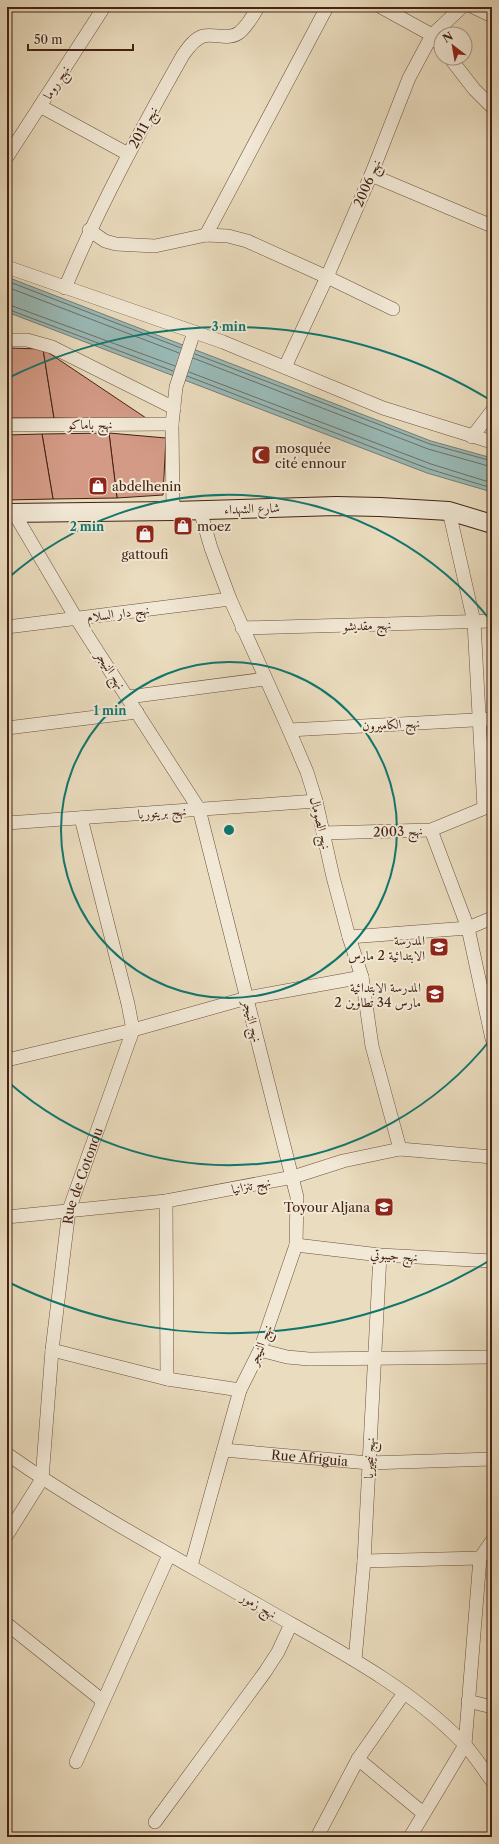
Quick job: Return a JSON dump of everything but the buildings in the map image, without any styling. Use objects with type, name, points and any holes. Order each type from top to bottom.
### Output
[{"type":"main road","name":"شارع الشهداء","points":[[10,513],[173,511],[336,506],[380,507],[449,512],[492,524]]},
{"type":"street","name":"نهج روما","points":[[7,157],[104,7]]},
{"type":"street","name":"نهج 2011","points":[[65,288],[89,230],[128,154],[183,55],[190,45],[203,36],[231,36],[239,33],[258,7]]},
{"type":"street","points":[[206,235],[327,7]]},
{"type":"street","points":[[381,7],[432,35]]},
{"type":"street","name":"نهج 2006","points":[[285,367],[327,277],[371,175],[409,78],[432,35],[462,7]]},
{"type":"street","points":[[473,7],[492,16]]},
{"type":"street","points":[[456,66],[474,89],[492,107]]},
{"type":"street","points":[[40,106],[128,154]]},
{"type":"street","points":[[371,175],[492,226]]},
{"type":"street","points":[[89,230],[105,241],[116,244],[155,246],[206,235],[228,236],[247,242],[327,277],[393,309]]},
{"type":"street","points":[[7,267],[193,336],[285,367],[383,408],[492,442]]},
{"type":"street","points":[[173,511],[172,424],[176,387],[193,336]]},
{"type":"street","points":[[7,340],[27,340],[52,347],[174,408]]},
{"type":"street","points":[[472,437],[492,411]]},
{"type":"street","name":"نهج باماكو","points":[[7,425],[172,424]]},
{"type":"street","name":"نهج الصومال","points":[[200,510],[211,548],[230,599],[289,730],[316,801],[349,937],[362,977],[372,1046],[400,1149]]},
{"type":"street","points":[[449,512],[474,622],[486,719],[488,807]]},
{"type":"street","name":"نهج النيجر","points":[[10,513],[199,809],[297,1197],[296,1245],[260,1350],[240,1390],[190,1566]]},
{"type":"street","name":"نهج دار السلام","points":[[7,627],[230,599]]},
{"type":"street","name":"نهج مقديشو","points":[[242,628],[492,622]]},
{"type":"street","points":[[128,697],[265,679]]},
{"type":"street","points":[[7,728],[137,712]]},
{"type":"street","name":"نهج الكاميرون","points":[[289,730],[486,719]]},
{"type":"street","name":"نهج بريتوريا","points":[[7,823],[316,801]]},
{"type":"street","name":"نهج 2003","points":[[323,833],[431,830],[488,807]]},
{"type":"street","points":[[81,818],[128,1004],[133,1030]]},
{"type":"street","points":[[431,830],[468,928],[490,1023],[492,1038]]},
{"type":"street","points":[[349,937],[468,928],[492,918]]},
{"type":"street","points":[[7,1060],[133,1030],[247,998],[362,977]]},
{"type":"street","name":"Rue de Cotonou","points":[[7,1535],[42,1478],[52,1350],[70,1210],[133,1030]]},
{"type":"street","name":"نهج تنزانيا","points":[[7,1217],[166,1201],[293,1177],[343,1161],[400,1149],[492,1158]]},
{"type":"street","points":[[166,1201],[167,1379]]},
{"type":"street","name":"نهج جيبوتي","points":[[296,1245],[380,1255],[492,1261]]},
{"type":"street","name":"نهج نيجيريا","points":[[355,1660],[364,1561],[380,1255]]},
{"type":"street","points":[[52,1350],[167,1379],[240,1390]]},
{"type":"street","points":[[260,1350],[287,1357],[309,1359],[492,1357]]},
{"type":"street","name":"Rue Afriguia","points":[[224,1450],[369,1463],[492,1459]]},
{"type":"street","name":"نهج زمور","points":[[7,1454],[117,1526],[355,1660],[404,1693],[465,1745],[492,1781]]},
{"type":"street","points":[[410,1837],[465,1745],[480,1558],[492,1541]]},
{"type":"street","points":[[76,1762],[169,1555]]},
{"type":"street","points":[[364,1561],[480,1558]]},
{"type":"street","points":[[7,1624],[103,1701]]},
{"type":"street","points":[[155,1822],[265,1672],[278,1652],[291,1624]]},
{"type":"street","points":[[317,1837],[358,1759],[404,1693]]},
{"type":"street","points":[[468,1701],[492,1707]]},
{"type":"street","points":[[358,1759],[423,1813]]},
{"type":"water","points":[[7,277],[431,441],[492,458],[492,492],[427,473],[7,312]]},
{"type":"place","name":"mosquée cité ennour","points":[[261,455]]},
{"type":"place","name":"abdelhenin","points":[[98,486]]},
{"type":"place","name":"moez","points":[[183,526]]},
{"type":"place","name":"gattoufi","points":[[145,534]]},
{"type":"place","name":"المدرسة الابتدائية 2 مارس","points":[[439,947]]},
{"type":"place","name":"المدرسة الابتدائية 2 مارس 34 تطاوين","points":[[435,994]]},
{"type":"place","name":"Toyour Aljana","points":[[384,1207]]}]
